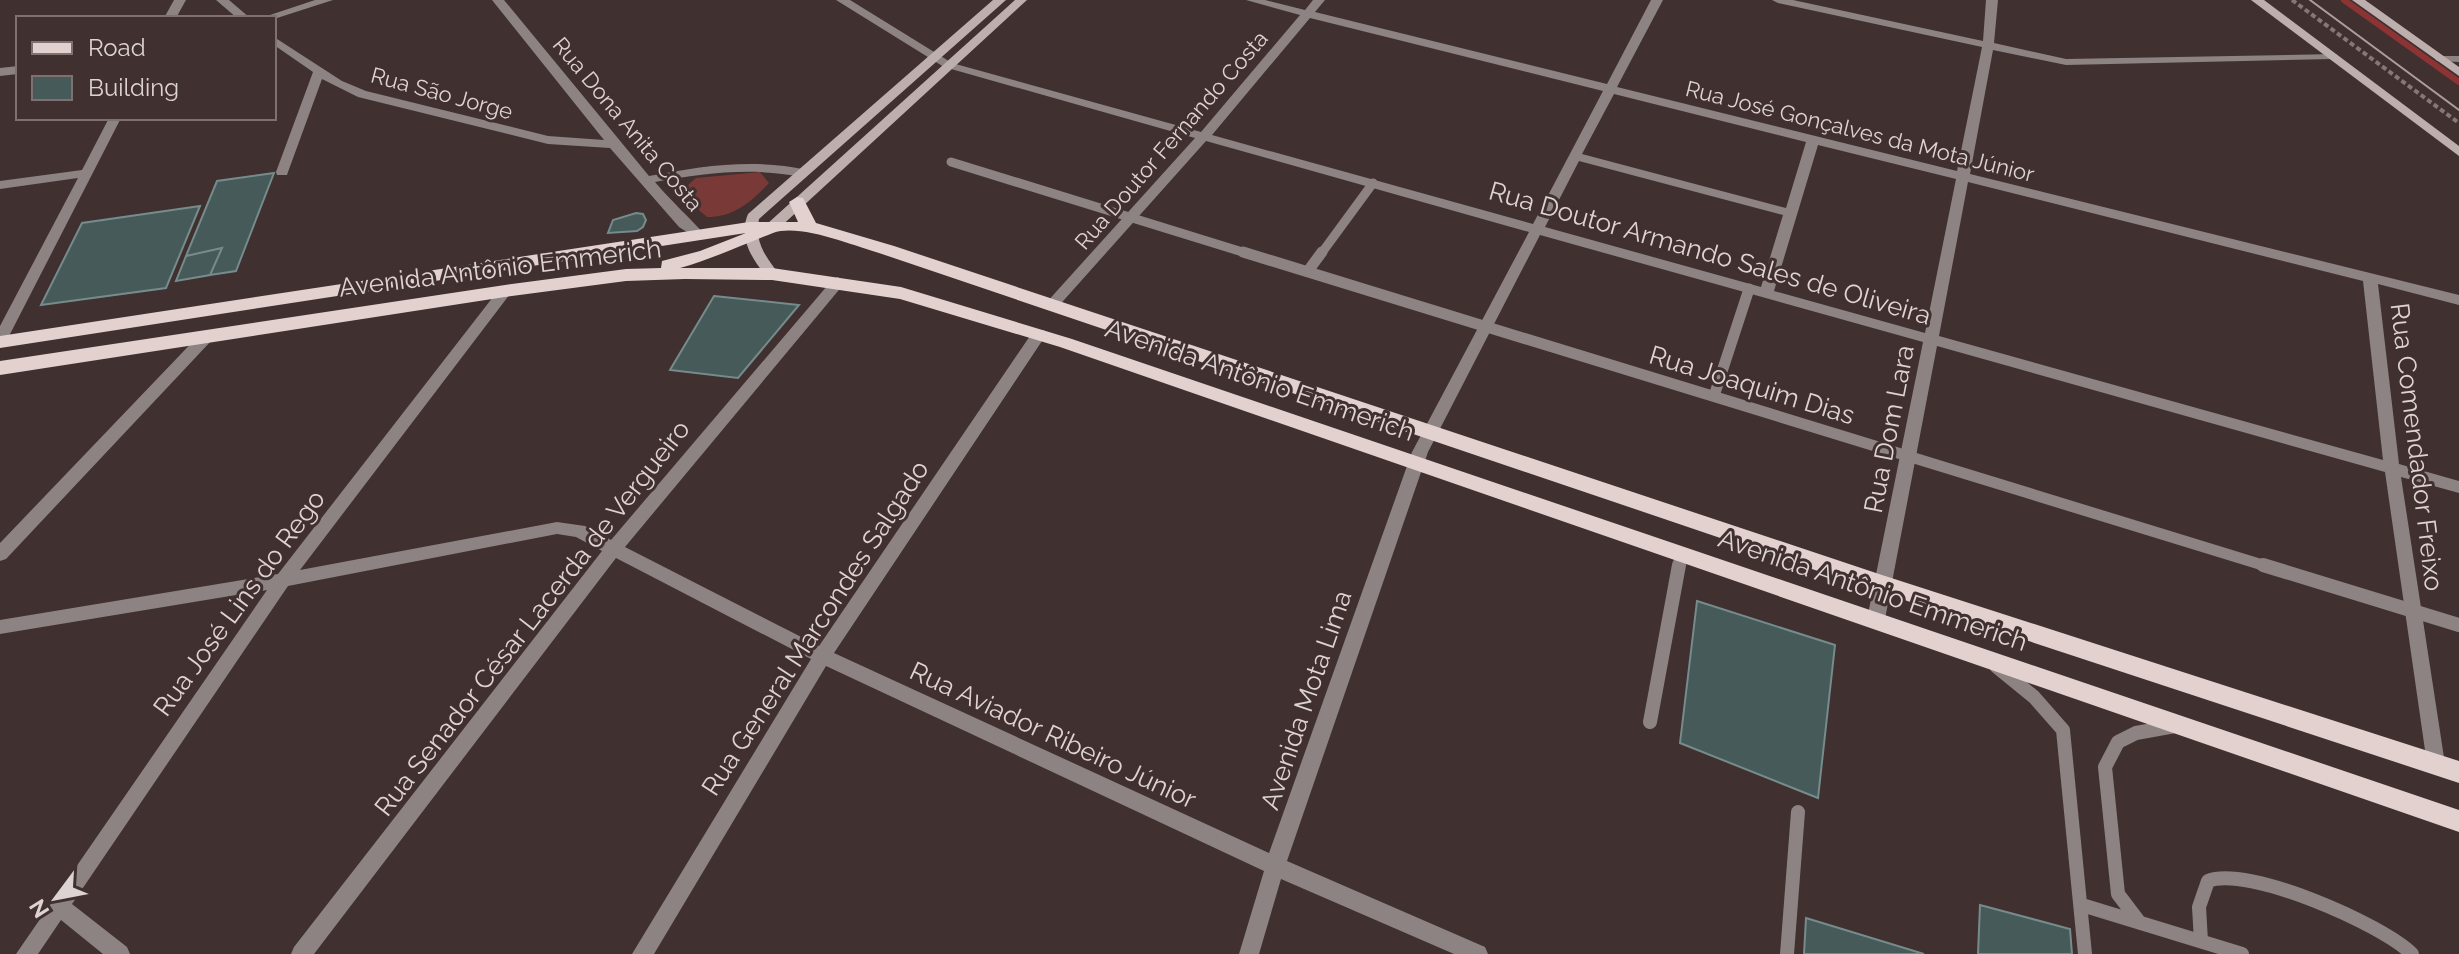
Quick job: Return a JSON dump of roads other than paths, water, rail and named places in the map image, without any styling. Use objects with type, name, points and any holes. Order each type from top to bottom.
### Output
[{"type":"main road","points":[[772,274],[764,265],[750,233],[753,217],[1000,0]]},
{"type":"main road","points":[[626,275],[706,255],[750,233],[772,227],[1021,0]]},
{"type":"main road","points":[[2257,0],[2459,152]]},
{"type":"main road","points":[[2358,0],[2459,72]]},
{"type":"main road","points":[[797,202],[809,227]]},
{"type":"main road","name":"Avenida Antônio Emmerich","points":[[772,227],[809,227],[876,246],[1882,584],[2459,772]]},
{"type":"main road","name":"Avenida Antônio Emmerich","points":[[0,341],[698,235],[750,233]]},
{"type":"main road","points":[[698,235],[708,245],[706,255]]},
{"type":"main road","name":"Avenida Antônio Emmerich","points":[[0,368],[626,275],[772,274],[838,282],[929,300],[1039,334],[2459,821]]},
{"type":"street","points":[[222,0],[242,16]]},
{"type":"street","points":[[274,16],[327,0]]},
{"type":"street","name":"Rua Dona Anita Costa","points":[[498,0],[614,144],[698,235]]},
{"type":"street","name":"Rua Doutor Armando Sales de Oliveira","points":[[842,0],[948,65],[2459,487]]},
{"type":"street","name":"Rua José Gonçalves da Mota Júnior","points":[[1252,0],[2459,300]]},
{"type":"street","name":"Rua Doutor Fernando Costa","points":[[1051,306],[1204,136],[1319,0]]},
{"type":"street","name":"Avenida Mota Lima","points":[[1249,954],[1275,866],[1415,464],[1657,0]]},
{"type":"street","points":[[1778,0],[1988,47],[2090,64],[2332,56]]},
{"type":"street","name":"Rua Dom Lara","points":[[1876,619],[1988,47],[1992,0]]},
{"type":"street","name":"Rua São Jorge","points":[[276,41],[319,72],[362,94],[548,140],[614,144]]},
{"type":"street","points":[[2441,59],[2459,59]]},
{"type":"street","points":[[282,172],[319,72]]},
{"type":"street","points":[[0,341],[114,120]]},
{"type":"street","points":[[1766,293],[1813,140]]},
{"type":"street","points":[[1574,156],[1790,213]]},
{"type":"street","points":[[646,180],[736,164],[764,165],[802,173]]},
{"type":"street","points":[[0,185],[85,173]]},
{"type":"street","name":"Rua Comendador Freixo","points":[[2370,278],[2392,469],[2436,764]]},
{"type":"street","name":"Rua Senador César Lacerda de Vergueiro","points":[[301,954],[612,550],[838,282]]},
{"type":"street","name":"Rua José Lins do Rego","points":[[26,954],[283,580],[505,291]]},
{"type":"street","name":"Rua General Marcondes Salgado","points":[[642,954],[822,656],[1039,334]]},
{"type":"street","points":[[0,554],[207,336]]},
{"type":"street","name":"Rua Aviador Ribeiro Júnior","points":[[0,627],[283,580],[557,528],[579,531],[822,656],[1275,866],[1478,954]]},
{"type":"street","points":[[59,906],[120,954]]},
{"type":"lane","name":"Rua Joaquim Dias","points":[[951,162],[2459,625]]},
{"type":"lane","points":[[1308,271],[1373,183]]},
{"type":"lane","points":[[1714,396],[1749,289]]},
{"type":"lane","points":[[1650,722],[1681,553]]},
{"type":"lane","points":[[1991,661],[2034,697],[2063,730],[2085,954]]},
{"type":"lane","points":[[2140,923],[2118,894],[2105,767],[2118,742],[2136,733],[2178,726]]},
{"type":"lane","points":[[1787,954],[1798,812]]},
{"type":"lane","points":[[2201,941],[2199,907],[2208,881],[2222,875],[2277,888],[2381,929],[2412,954]]},
{"type":"lane","points":[[2082,905],[2242,954]]},
{"type":"waterway","points":[[2344,0],[2459,82]]},
{"type":"tram line","points":[[2310,0],[2459,110]]}]
